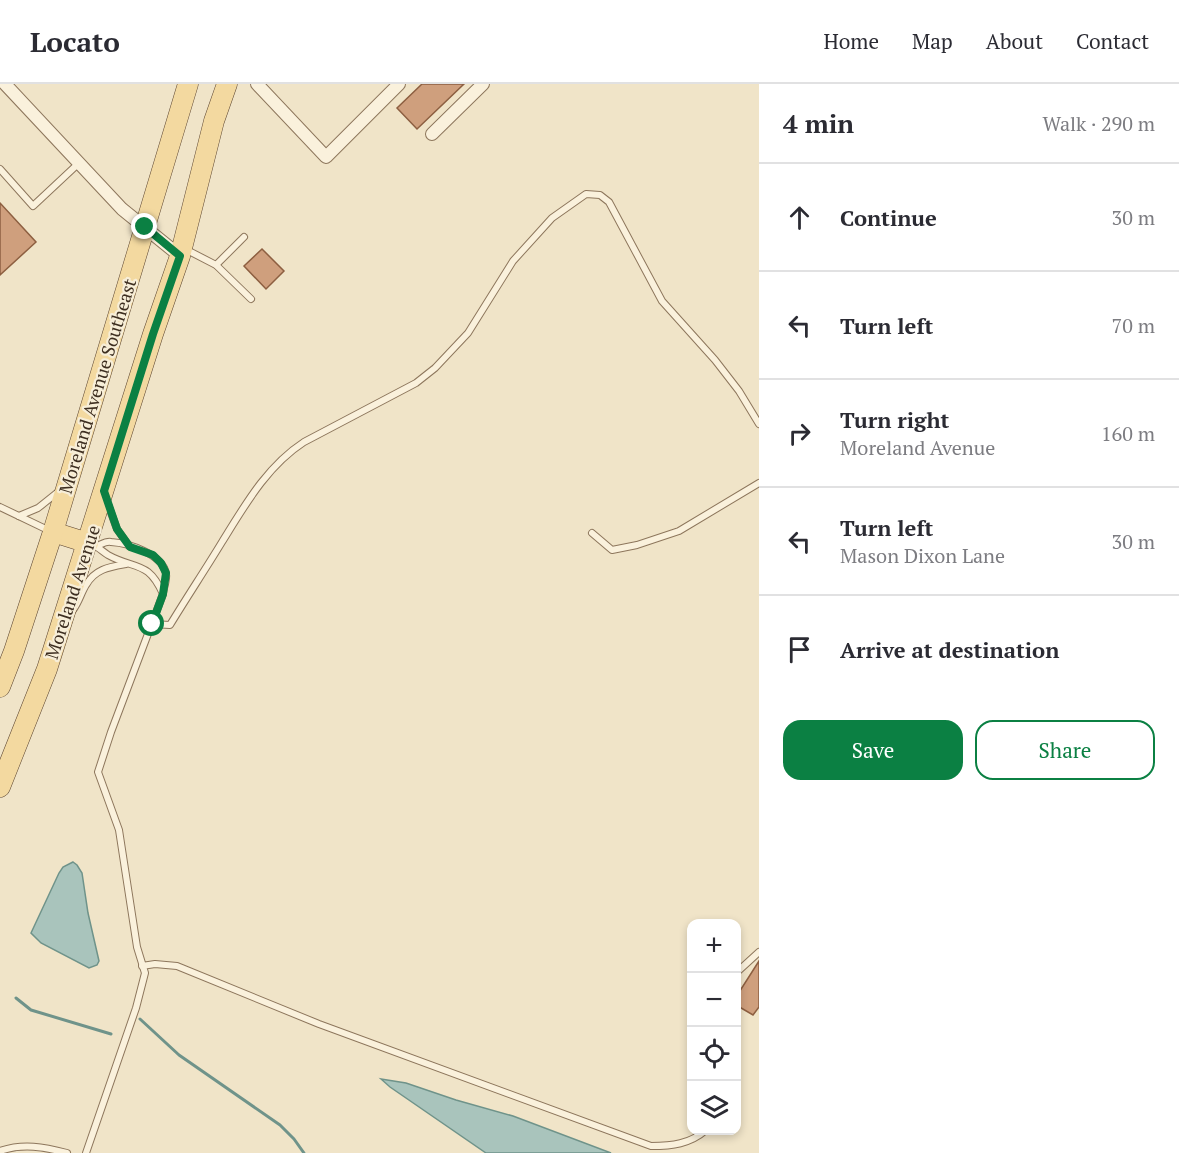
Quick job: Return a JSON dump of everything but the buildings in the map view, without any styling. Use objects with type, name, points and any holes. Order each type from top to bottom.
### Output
[{"type":"main road","name":"Moreland Avenue Southeast","points":[[0,687],[53,532],[188,84]]},
{"type":"main road","name":"Moreland Avenue","points":[[0,787],[47,669],[92,545],[104,491],[181,252],[214,121],[227,84]]},
{"type":"main road","points":[[53,532],[92,545]]},
{"type":"street","points":[[257,84],[327,157],[399,84]]},
{"type":"street","points":[[432,134],[483,84]]},
{"type":"street","points":[[10,86],[122,209],[181,252]]},
{"type":"lane","points":[[0,169],[33,206],[79,163]]},
{"type":"lane","points":[[152,624],[170,625],[240,513],[274,465],[304,442],[416,383],[435,368],[468,333],[513,261],[531,239],[552,218],[586,194],[600,195],[609,202],[662,301],[721,368],[739,391],[759,424]]},
{"type":"lane","points":[[216,265],[244,237]]},
{"type":"lane","points":[[181,252],[216,265],[251,299]]},
{"type":"lane","points":[[19,516],[49,501],[69,480]]},
{"type":"lane","points":[[592,533],[612,550],[637,545],[679,531],[759,483]]},
{"type":"lane","points":[[104,491],[117,529],[130,547]]},
{"type":"lane","points":[[0,507],[53,532]]},
{"type":"lane","points":[[86,1153],[136,1008],[145,973],[137,947],[119,830],[98,772],[163,594],[166,573],[161,563],[153,555],[143,550],[108,541],[92,545]]},
{"type":"lane","points":[[92,545],[106,554],[145,568],[157,579],[163,594]]},
{"type":"lane","points":[[63,622],[79,602],[85,585],[94,572],[127,563]]},
{"type":"lane","points":[[741,968],[759,952]]},
{"type":"lane","points":[[142,966],[154,964],[177,966],[319,1024],[651,1146],[671,1146],[690,1142],[700,1135]]},
{"type":"lane","points":[[0,1151],[25,1146],[67,1153]]},
{"type":"water","points":[[73,862],[82,873],[99,961],[97,965],[89,968],[41,943],[31,933],[59,873],[63,867]]},
{"type":"water","points":[[381,1079],[406,1083],[513,1116],[611,1153],[486,1153]]},
{"type":"waterway","points":[[16,998],[31,1010],[111,1034]]},
{"type":"waterway","points":[[140,1019],[179,1055],[280,1125],[304,1153]]},
{"type":"route","points":[[145,227],[180,256],[104,491],[111,517],[130,547],[153,555],[161,563],[166,573],[163,594],[152,624]]}]
